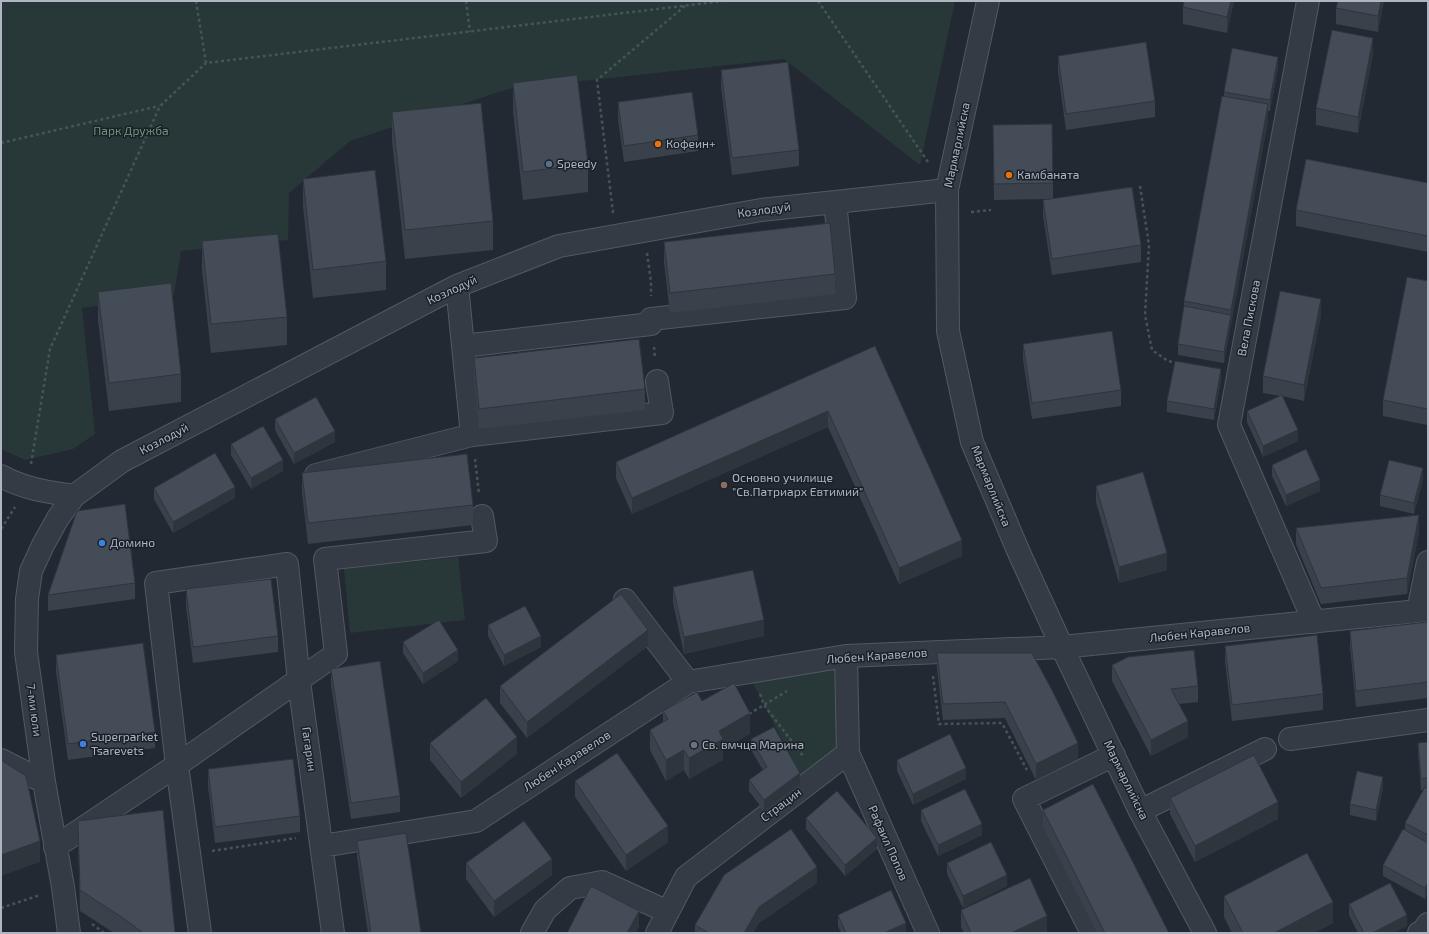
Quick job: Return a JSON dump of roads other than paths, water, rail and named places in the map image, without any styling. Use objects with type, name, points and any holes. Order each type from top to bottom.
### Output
[{"type":"street","name":"Мармарлийска","points":[[988,1],[947,190],[948,331],[972,442],[1020,555],[1062,647],[1140,811],[1205,933]]},
{"type":"street","name":"Вела Пискова","points":[[1308,1],[1229,425],[1314,622]]},
{"type":"street","name":"Козлодуй","points":[[74,496],[122,461],[457,286],[559,246],[761,210],[947,190]]},
{"type":"street","points":[[463,346],[845,298],[835,202]]},
{"type":"street","points":[[457,286],[472,435]]},
{"type":"street","points":[[316,475],[472,435],[662,413],[657,381]]},
{"type":"street","points":[[1,476],[13,483],[27,488],[74,496]]},
{"type":"street","name":"7-ми юли","points":[[69,933],[63,887],[44,782],[26,652],[27,599],[31,571],[54,525],[74,496]]},
{"type":"street","points":[[55,847],[177,765],[336,654],[325,559],[486,541],[482,516]]},
{"type":"street","points":[[1423,611],[1428,562]]},
{"type":"street","name":"Гагарин","points":[[177,765],[156,583],[287,564],[299,681],[333,933]]},
{"type":"street","points":[[625,600],[688,682]]},
{"type":"street","name":"Любен Каравелов","points":[[321,840],[476,821],[688,682],[846,656],[1062,647],[1423,611]]},
{"type":"street","points":[[846,656],[848,754]]},
{"type":"street","points":[[1290,739],[1428,720]]},
{"type":"street","points":[[1140,811],[1265,749]]},
{"type":"street","name":"Страцин","points":[[657,933],[686,877],[848,754]]},
{"type":"street","name":"Рафаил Попов","points":[[848,754],[928,933]]},
{"type":"street","points":[[1092,933],[1024,799],[1114,755]]},
{"type":"street","points":[[1,760],[44,782]]},
{"type":"street","points":[[177,765],[200,933]]},
{"type":"street","points":[[532,933],[545,910],[570,888],[602,882],[668,912]]},
{"type":"street","points":[[1419,933],[1423,931],[1428,924]]},
{"type":"place","name":"Кофеин+","points":[[658,144]]},
{"type":"place","name":"Speedy","points":[[549,164]]},
{"type":"place","name":"Камбаната","points":[[1009,175]]},
{"type":"place","name":"Основно училище \"Св.Патриарх Евтимий\"","points":[[724,485]]},
{"type":"place","name":"Домино","points":[[102,543]]},
{"type":"place","name":"Superparket Tsarevets","points":[[83,744]]},
{"type":"place","name":"Св. вмчца Марина","points":[[694,745]]},
{"type":"park label","name":"Парк Дружба","points":[[131,131]]}]
